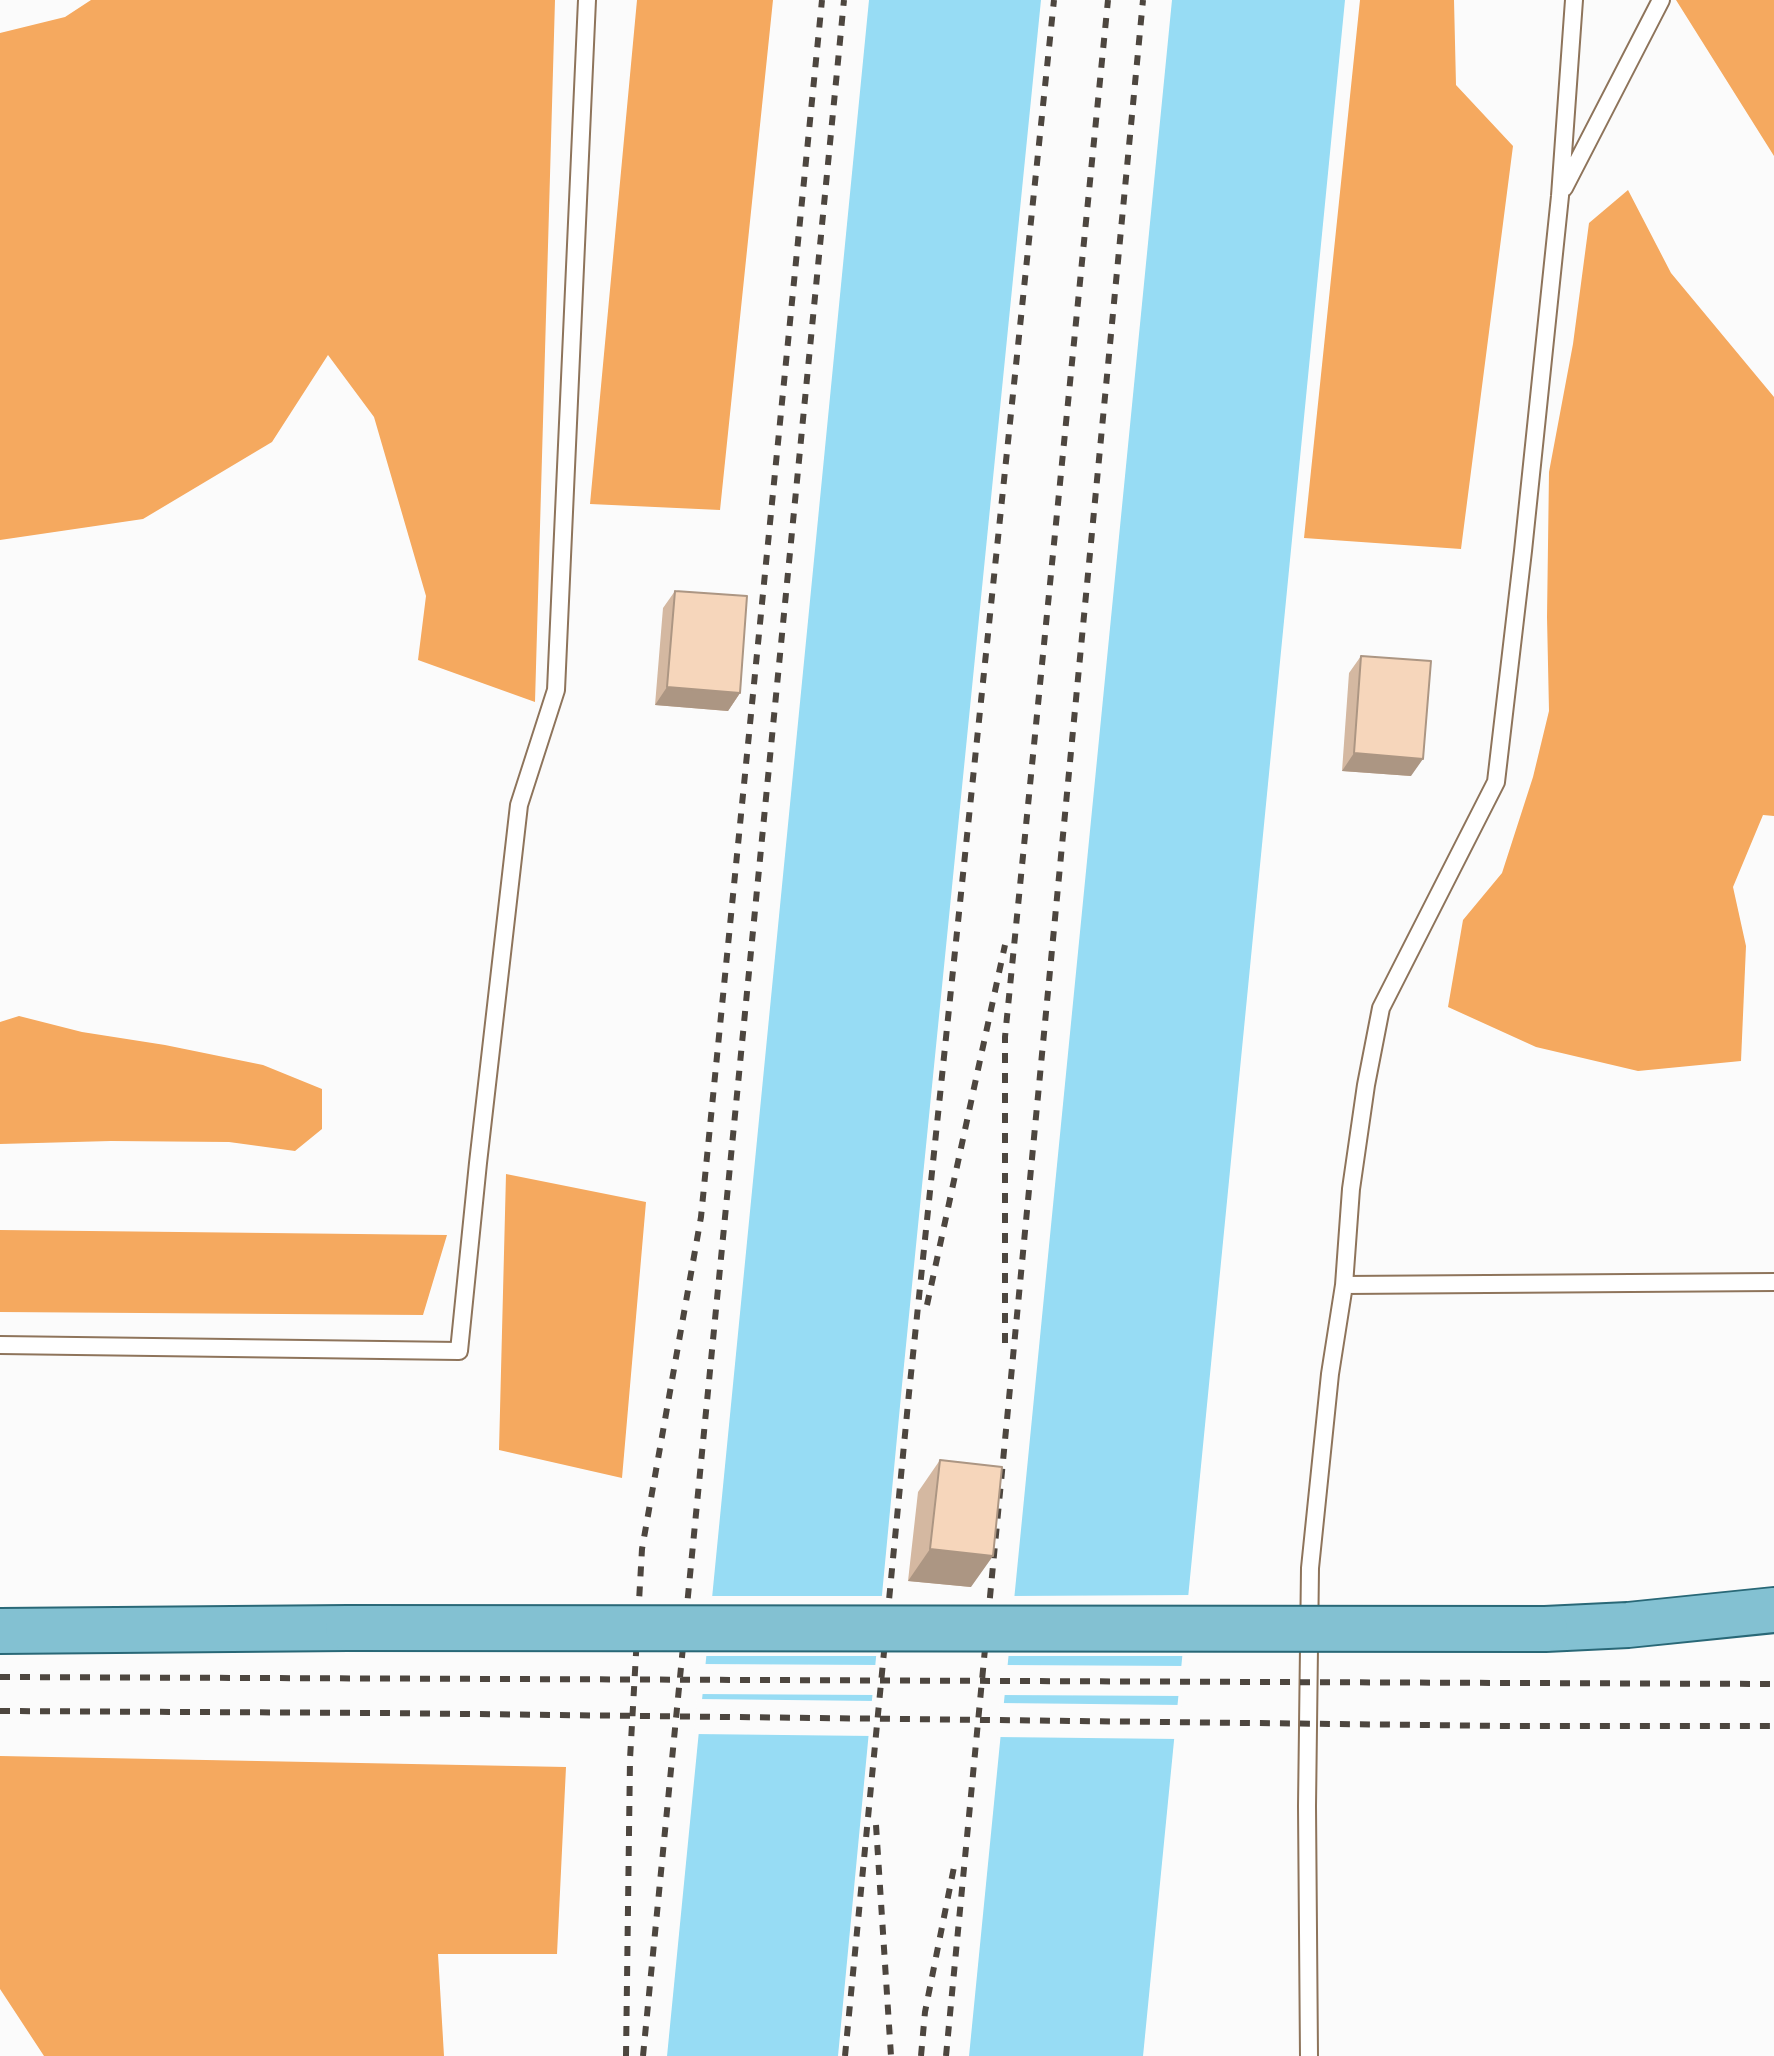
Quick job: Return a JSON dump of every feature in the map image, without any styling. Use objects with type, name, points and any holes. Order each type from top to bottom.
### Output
[{"type":"main road","points":[[0,1631],[348,1628],[1545,1629],[1628,1625],[1774,1610]]},
{"type":"lane","points":[[0,1345],[459,1351],[519,805],[556,690],[587,0]]},
{"type":"lane","points":[[1309,2056],[1307,1806],[1310,1568],[1330,1374],[1344,1285],[1351,1189],[1381,1008],[1496,782],[1560,196],[1574,0]]},
{"type":"lane","points":[[1560,196],[1661,0]]},
{"type":"lane","points":[[1344,1285],[1774,1282]]},
{"type":"shaded area","points":[[91,0],[555,0],[535,702],[418,660],[426,596],[374,417],[328,355],[272,442],[143,519],[0,540],[0,33],[65,17]]},
{"type":"shaded area","points":[[637,0],[773,0],[720,510],[590,504]]},
{"type":"shaded area","points":[[1360,0],[1454,0],[1456,85],[1513,146],[1461,549],[1304,538]]},
{"type":"shaded area","points":[[1676,0],[1774,0],[1774,156]]},
{"type":"shaded area","points":[[1628,190],[1671,273],[1774,397],[1774,816],[1763,815],[1733,887],[1746,946],[1741,1061],[1638,1071],[1536,1047],[1448,1007],[1463,920],[1502,873],[1533,777],[1549,711],[1549,472],[1573,344],[1589,223]]},
{"type":"shaded area","points":[[19,1016],[82,1032],[263,1065],[322,1089],[322,1129],[295,1151],[229,1142],[0,1144],[0,1022]]},
{"type":"shaded area","points":[[506,1174],[646,1202],[622,1478],[499,1450]]},
{"type":"shaded area","points":[[0,1230],[447,1235],[423,1315],[0,1312]]},
{"type":"shaded area","points":[[0,1756],[566,1767],[557,1954],[438,1954],[444,2056],[44,2056],[0,1989]]},
{"type":"water","points":[[869,0],[1041,0],[838,2056],[667,2056]]},
{"type":"water","points":[[1172,0],[1345,0],[1143,2056],[969,2056]]},
{"type":"pier","points":[[1193,1595],[1187,1656],[1005,1656],[1011,1596]]},
{"type":"pier","points":[[707,1596],[886,1596],[880,1656],[701,1656]]},
{"type":"pier","points":[[700,1664],[879,1665],[876,1695],[698,1694]]},
{"type":"pier","points":[[1004,1665],[1186,1666],[1183,1696],[1001,1695]]},
{"type":"pier","points":[[697,1699],[876,1701],[873,1736],[694,1734]]},
{"type":"pier","points":[[1000,1703],[1182,1705],[1178,1739],[997,1737]]},
{"type":"building","points":[[675,591],[747,596],[740,693],[667,687]]},
{"type":"building","points":[[1361,656],[1431,661],[1423,759],[1354,753]]},
{"type":"building","points":[[940,1460],[1002,1467],[993,1556],[930,1549]]},
{"type":"railway","points":[[626,2056],[630,1759],[642,1549],[701,1217],[822,0]]},
{"type":"railway","points":[[643,2056],[844,0]]},
{"type":"railway","points":[[845,2056],[909,1393],[1054,0]]},
{"type":"railway","points":[[1005,1343],[1005,1037],[1108,0]]},
{"type":"railway","points":[[946,2056],[1143,0]]},
{"type":"railway","points":[[927,1305],[1005,945]]},
{"type":"railway","points":[[0,1677],[1774,1684]]},
{"type":"railway","points":[[0,1711],[1774,1726]]},
{"type":"railway","points":[[876,1825],[891,2056]]},
{"type":"railway","points":[[921,2056],[925,2012],[955,1862]]}]
